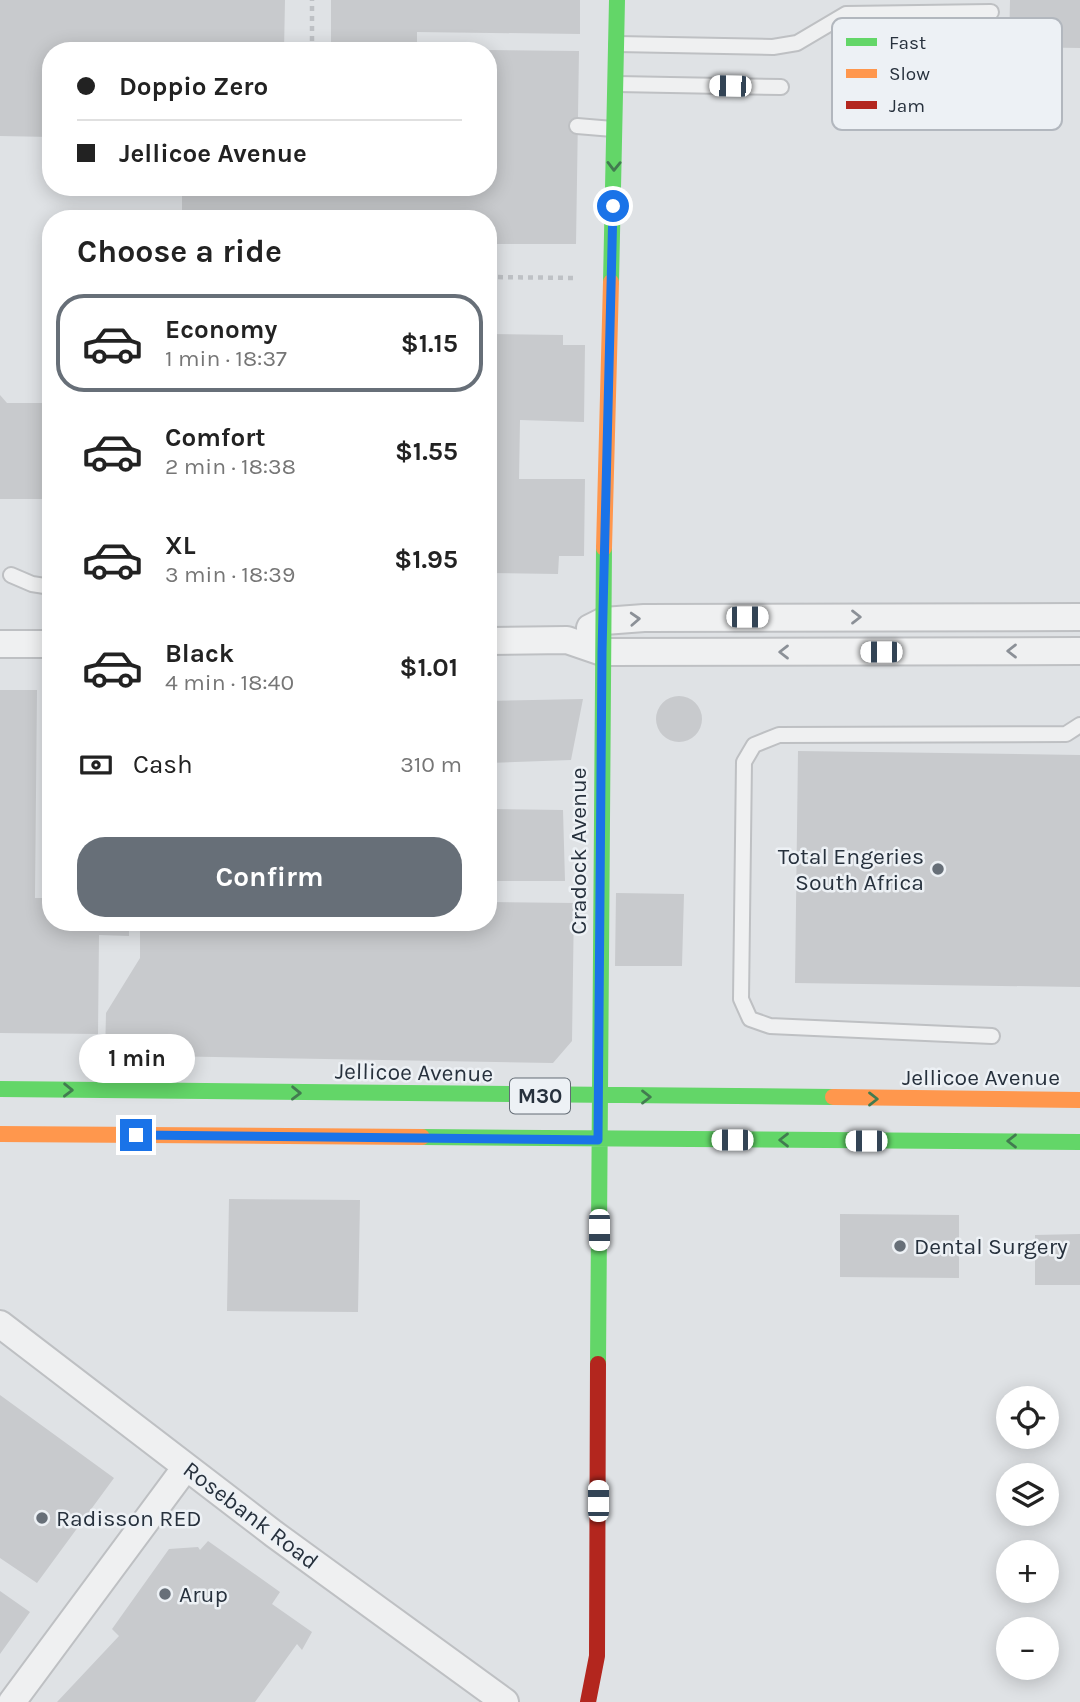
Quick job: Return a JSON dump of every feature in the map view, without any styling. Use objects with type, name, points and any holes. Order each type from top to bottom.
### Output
[{"type":"main road","name":"Cradock Avenue","points":[[589,1702],[597,1656],[602,652],[617,0]]},
{"type":"main road","name":"Jellicoe Avenue","points":[[0,1089],[1080,1100]]},
{"type":"main road","name":"M30","points":[[0,1134],[1080,1142]]},
{"type":"street","points":[[964,616],[965,652]]},
{"type":"street","points":[[567,640],[604,621],[1080,617]]},
{"type":"street","points":[[497,640],[567,640],[602,652],[1080,651]]},
{"type":"street","points":[[0,644],[42,644]]},
{"type":"street","name":"Rosebank Road","points":[[0,1324],[285,1542],[505,1702]]},
{"type":"street","points":[[12,1702],[186,1467]]},
{"type":"lane","points":[[839,18],[846,14],[991,12]]},
{"type":"lane","points":[[616,44],[773,47],[797,43],[832,22]]},
{"type":"lane","points":[[615,84],[781,87]]},
{"type":"lane","points":[[578,126],[614,129]]},
{"type":"lane","points":[[11,575],[42,586]]},
{"type":"lane","points":[[992,1036],[770,1026],[750,1019],[741,999],[744,762],[754,745],[779,736],[1066,734],[1080,725]]},
{"type":"path","points":[[312,0],[312,42]]},
{"type":"path","points":[[497,277],[611,279]]},
{"type":"building","points":[[0,0],[285,0],[284,42],[42,42],[42,137],[0,136]]},
{"type":"building","points":[[331,0],[580,0],[580,34],[417,32],[417,42],[331,42]]},
{"type":"building","points":[[1010,0],[1080,0],[1080,48],[1062,48],[1062,18],[1010,18]]},
{"type":"building","points":[[497,50],[579,51],[576,244],[497,244],[497,210],[182,210],[182,196],[497,196]]},
{"type":"building","points":[[497,334],[563,335],[563,345],[585,345],[584,422],[520,420],[519,479],[585,479],[584,556],[559,556],[558,574],[497,573]]},
{"type":"building","points":[[0,395],[7,403],[42,403],[42,499],[0,499]]},
{"type":"building","points":[[0,690],[37,690],[35,898],[42,898],[42,931],[129,931],[129,936],[99,935],[98,1034],[0,1033]]},
{"type":"building","points":[[679,696],[695,703],[702,719],[695,735],[679,742],[663,735],[656,719],[663,703]]},
{"type":"building","points":[[583,699],[571,760],[497,763],[497,701]]},
{"type":"building","name":"Total Engeries South Africa","points":[[798,751],[1080,755],[1080,987],[795,983]]},
{"type":"building","points":[[497,809],[563,810],[565,881],[497,881]]},
{"type":"building","points":[[616,893],[684,894],[682,966],[615,966]]},
{"type":"building","points":[[497,902],[574,903],[572,1041],[553,1063],[105,1055],[106,1013],[140,958],[140,931],[497,931]]},
{"type":"building","points":[[229,1199],[360,1200],[358,1312],[227,1311]]},
{"type":"building","name":"Dental Surgery","points":[[840,1214],[959,1215],[959,1278],[840,1277]]},
{"type":"building","points":[[1080,1234],[1080,1285],[1035,1285],[1035,1235]]},
{"type":"building","name":"Radisson RED","points":[[0,1395],[114,1478],[37,1583],[0,1558]]},
{"type":"building","points":[[208,1541],[280,1592],[272,1604],[312,1632],[302,1650],[297,1644],[255,1702],[57,1702],[119,1636],[112,1629],[169,1549],[198,1547],[200,1550]]},
{"type":"building","points":[[0,1591],[30,1612],[0,1654]]},
{"type":"traffic: fast","points":[[611,282],[617,0]]},
{"type":"traffic: fast","points":[[598,1364],[604,548]]},
{"type":"traffic: fast","points":[[0,1089],[833,1097]]},
{"type":"traffic: fast","points":[[422,1137],[1080,1142]]},
{"type":"traffic: slow","points":[[604,548],[611,282]]},
{"type":"traffic: slow","points":[[833,1097],[1080,1100]]},
{"type":"traffic: slow","points":[[0,1134],[422,1137]]},
{"type":"traffic: jam","points":[[588,1702],[597,1656],[598,1364]]},
{"type":"place","name":"Total Engeries South Africa","points":[[938,869]]},
{"type":"place","name":"Dental Surgery","points":[[900,1246]]},
{"type":"place","name":"Radisson RED","points":[[42,1518]]},
{"type":"place","name":"Arup","points":[[165,1594]]},
{"type":"route","points":[[136,1135],[598,1140],[602,652],[613,206]]}]
